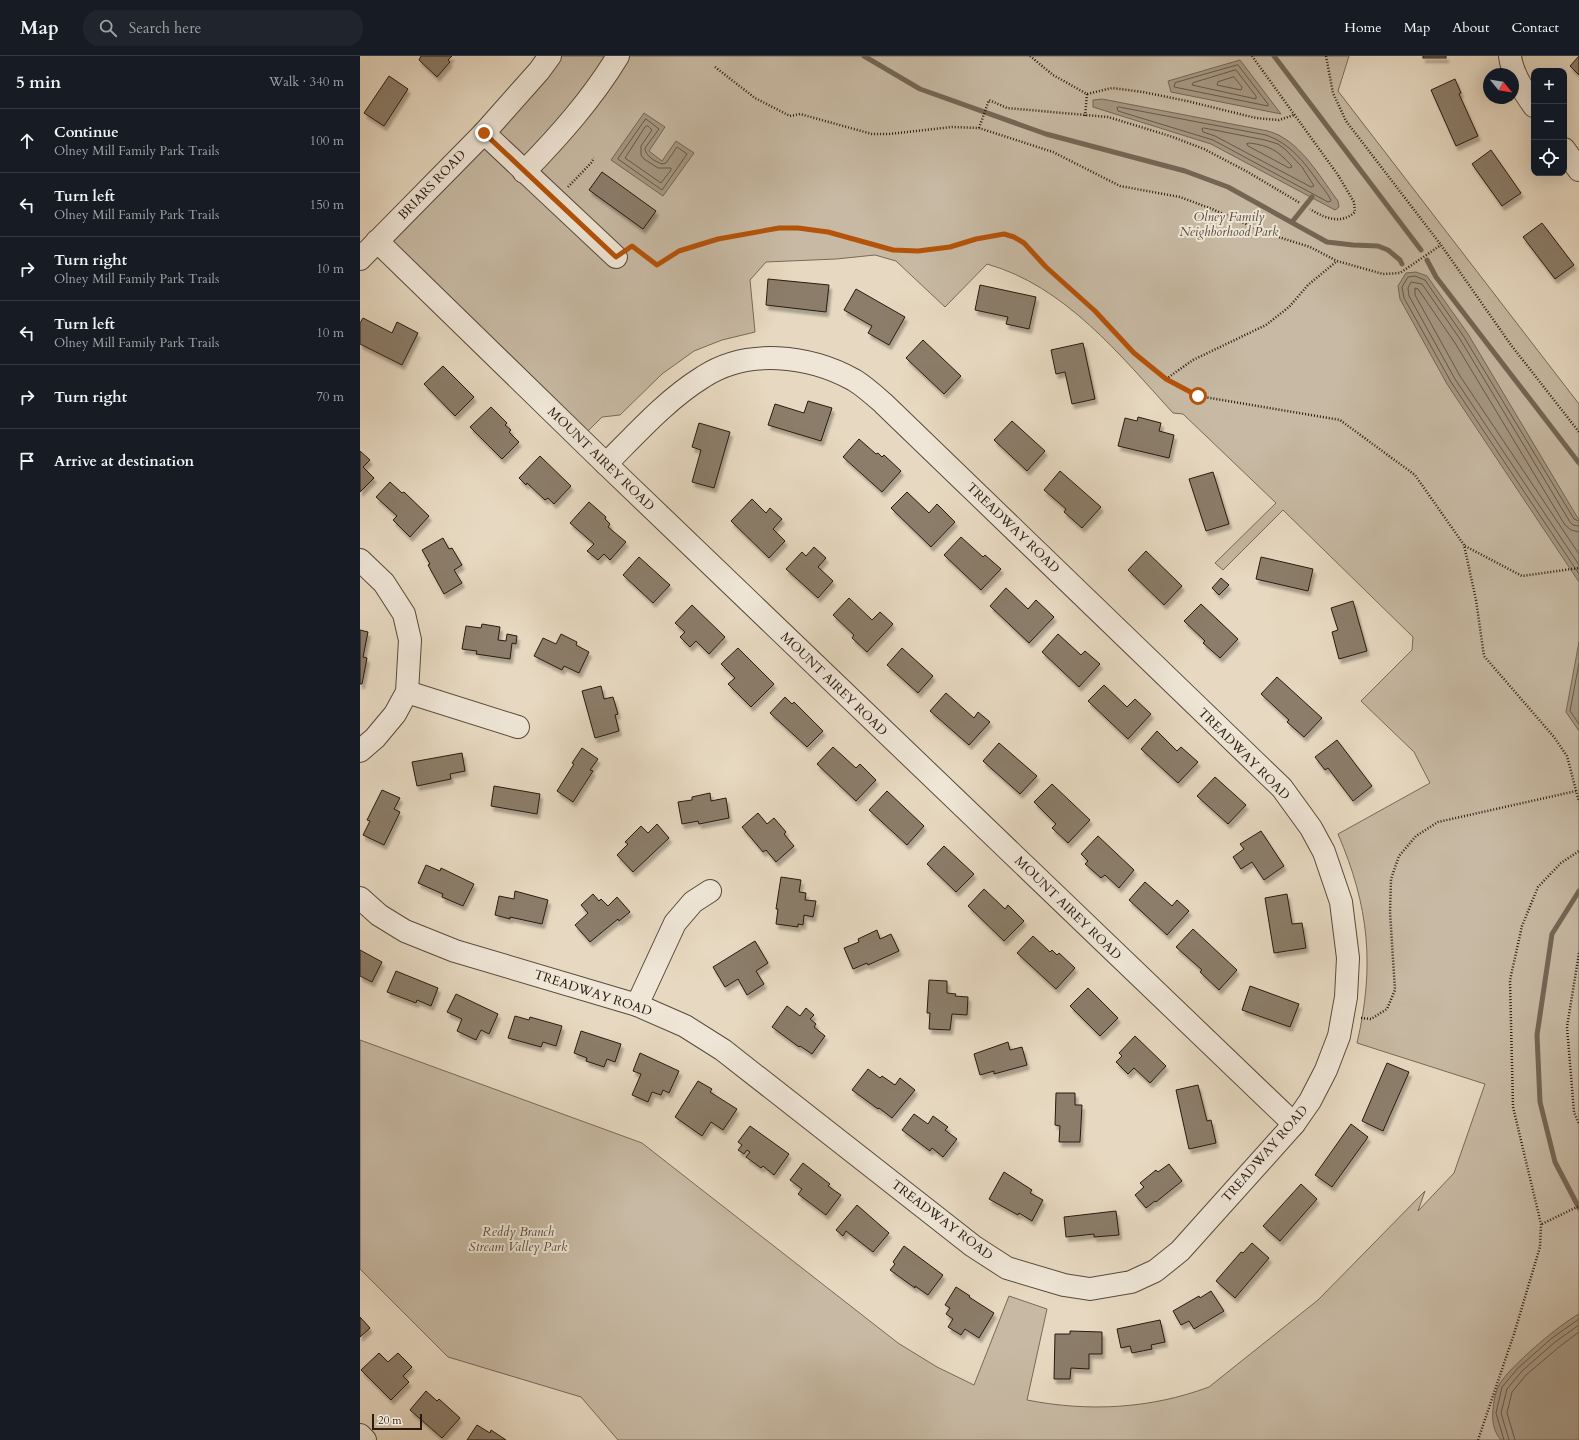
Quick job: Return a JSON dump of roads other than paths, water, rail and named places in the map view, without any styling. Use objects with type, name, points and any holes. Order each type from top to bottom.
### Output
[{"type":"street","name":"BRIARS ROAD","points":[[360,259],[484,133],[534,77],[550,56]]},
{"type":"street","points":[[524,172],[566,128],[588,100],[618,56]]},
{"type":"street","points":[[1510,56],[1511,64],[1525,93],[1533,104]]},
{"type":"street","points":[[484,133],[616,257]]},
{"type":"street","points":[[1567,153],[1579,170]]},
{"type":"street","name":"MOUNT AIREY ROAD","points":[[377,241],[606,464],[1294,1124]]},
{"type":"street","name":"TREADWAY ROAD","points":[[360,898],[380,915],[405,931],[448,948],[637,1005],[685,1026],[723,1050],[973,1246],[1007,1268],[1064,1285],[1090,1289],[1097,1288],[1131,1282],[1155,1271],[1180,1251],[1294,1124],[1310,1101],[1326,1070],[1338,1036],[1346,997],[1348,958],[1341,902],[1324,852],[1311,828],[1282,788],[883,403],[855,381],[836,372],[807,363],[787,359],[745,360],[723,366],[703,376],[681,392],[660,410],[606,464]]},
{"type":"street","points":[[360,560],[384,583],[404,614],[410,640],[407,692],[395,714],[375,738],[360,751]]},
{"type":"street","points":[[407,692],[518,727]]},
{"type":"street","points":[[637,1005],[675,923],[692,902],[710,891]]},
{"type":"street","points":[[360,1435],[365,1440]]},
{"type":"water","points":[[1240,60],[1281,114],[1171,92],[1168,81]]},
{"type":"water","points":[[1102,99],[1268,131],[1279,135],[1306,158],[1338,201],[1339,207],[1335,210],[1211,144],[1093,107],[1093,100]]},
{"type":"water","points":[[644,113],[665,127],[649,151],[662,161],[676,141],[694,153],[663,196],[611,160]]},
{"type":"water","points":[[1416,272],[1427,276],[1468,334],[1579,520],[1579,582],[1447,384],[1400,299],[1398,286],[1406,273]]},
{"type":"water","points":[[1579,642],[1579,731],[1566,712]]},
{"type":"water","points":[[1579,1314],[1579,1440],[1501,1440],[1493,1425],[1493,1408],[1499,1385],[1504,1377],[1536,1346],[1560,1326]]},
{"type":"waterway","points":[[864,56],[920,89],[1046,134],[1185,171],[1228,187],[1327,242],[1378,246],[1388,250],[1400,260],[1402,264]]},
{"type":"waterway","points":[[1274,56],[1421,250]]},
{"type":"waterway","points":[[1292,222],[1312,197]]},
{"type":"waterway","points":[[1427,260],[1436,277],[1579,463]]},
{"type":"waterway","points":[[1579,891],[1552,934],[1537,1035],[1540,1102],[1555,1162],[1579,1208]]},
{"type":"park label","name":"Olney Family Neighborhood Park","points":[[1229,224]]},
{"type":"park label","name":"Reddy Branch Stream Valley Park","points":[[518,1240]]}]
